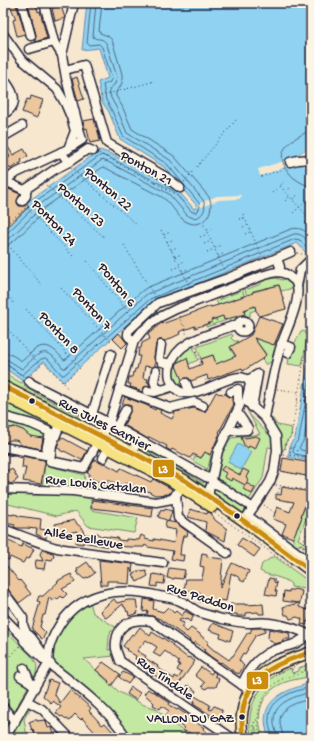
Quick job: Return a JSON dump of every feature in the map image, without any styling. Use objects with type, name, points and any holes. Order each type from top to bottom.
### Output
[{"type":"main road","name":"Rue Jules Garnier","points":[[3,386],[102,444],[174,482],[179,491],[216,508],[246,518],[311,571]]},
{"type":"main road","name":"Rue Jules Garnier","points":[[3,395],[73,431],[102,444]]},
{"type":"main road","name":"Rue Jules Garnier","points":[[146,468],[186,481],[204,494],[216,508],[311,578]]},
{"type":"main road","points":[[250,732],[241,718],[246,687],[252,685],[269,669],[310,659]]},
{"type":"main road","points":[[250,732],[246,720],[254,693],[262,681],[279,670],[310,659]]},
{"type":"street","points":[[22,3],[31,36]]},
{"type":"street","points":[[44,3],[54,42],[62,55],[82,140],[64,151],[14,174],[4,182],[24,190],[54,170],[69,164],[88,149],[94,151]]},
{"type":"street","points":[[62,55],[74,3]]},
{"type":"street","points":[[3,34],[21,59],[57,89],[65,103],[75,131],[64,151],[69,164]]},
{"type":"street","points":[[29,50],[54,42]]},
{"type":"street","points":[[65,70],[84,65],[108,143],[166,177],[180,188]]},
{"type":"street","points":[[3,78],[12,90],[14,102],[11,108],[3,115]]},
{"type":"street","points":[[3,104],[13,96]]},
{"type":"street","points":[[3,137],[22,126]]},
{"type":"street","points":[[291,163],[310,159]]},
{"type":"street","points":[[22,202],[26,196],[26,189]]},
{"type":"street","points":[[134,341],[128,336],[127,333],[158,303],[228,278],[291,252]]},
{"type":"street","points":[[265,418],[277,357],[293,315],[297,298],[297,286],[300,270],[309,257]]},
{"type":"street","points":[[277,258],[283,273],[294,281],[297,286]]},
{"type":"street","points":[[103,458],[102,444],[134,341],[152,322],[169,312],[262,276],[274,272],[283,273],[300,270]]},
{"type":"street","points":[[204,494],[209,490],[212,482],[218,451],[227,431],[244,406],[258,374],[248,380],[241,377],[209,380],[194,393],[186,393],[177,390],[170,381],[169,371],[172,359],[183,346],[191,341],[232,326],[237,326]]},
{"type":"street","points":[[281,344],[290,348]]},
{"type":"street","points":[[161,345],[159,358],[162,362],[171,364]]},
{"type":"street","points":[[92,414],[110,354]]},
{"type":"street","points":[[156,371],[154,381],[156,387],[163,390]]},
{"type":"street","points":[[29,378],[32,384],[92,414],[200,474],[253,508]]},
{"type":"street","points":[[186,383],[190,393]]},
{"type":"street","points":[[148,391],[155,392],[174,386]]},
{"type":"street","points":[[119,389],[170,408],[194,402],[203,406]]},
{"type":"street","points":[[231,392],[238,389],[238,400],[244,406],[265,418],[276,436],[277,450],[274,472],[270,482],[246,518],[244,525],[262,541]]},
{"type":"street","points":[[227,431],[246,430],[248,428],[244,406]]},
{"type":"street","points":[[116,428],[126,409]]},
{"type":"street","points":[[3,416],[32,424],[50,432],[45,455],[3,447]]},
{"type":"street","points":[[58,427],[52,445],[50,461],[84,468],[102,444]]},
{"type":"street","points":[[131,460],[138,440]]},
{"type":"street","name":"Rue Louis Catalan","points":[[3,489],[74,491],[156,502],[172,499],[179,491]]},
{"type":"street","points":[[179,491],[178,518],[227,553]]},
{"type":"street","points":[[246,518],[311,563]]},
{"type":"street","name":"Allée Bellevue","points":[[3,529],[17,533],[42,544],[57,548],[163,563]]},
{"type":"street","points":[[3,591],[23,618],[25,638]]},
{"type":"street","name":"Rue Paddon","points":[[5,738],[28,701],[33,685],[49,662],[50,647],[56,631],[67,615],[80,603],[90,598],[119,591],[147,593],[180,601],[201,613],[224,619],[248,623],[269,623],[309,635]]},
{"type":"street","points":[[3,617],[25,638]]},
{"type":"street","name":"Rue Tindale","points":[[232,738],[120,661],[116,648],[118,633],[123,626],[129,622],[137,620],[151,621],[246,687]]},
{"type":"street","points":[[25,638],[29,635],[49,662],[101,707],[127,738]]},
{"type":"street","points":[[251,705],[246,703],[251,692],[246,687],[244,680],[251,668],[264,656],[273,651],[297,644],[309,635]]},
{"type":"street","points":[[24,668],[33,685]]},
{"type":"street","points":[[20,676],[33,685]]},
{"type":"street","points":[[246,687],[251,690],[257,683],[262,681]]},
{"type":"street","points":[[28,701],[42,709],[70,738]]},
{"type":"street","points":[[3,707],[15,722]]},
{"type":"path","points":[[94,98],[155,81]]},
{"type":"path","points":[[180,188],[236,120]]},
{"type":"path","name":"Ponton 21","points":[[94,151],[175,194],[187,206]]},
{"type":"path","points":[[261,177],[291,163]]},
{"type":"path","name":"Ponton 22","points":[[69,164],[136,224]]},
{"type":"path","points":[[272,193],[284,182]]},
{"type":"path","name":"Ponton 23","points":[[45,184],[105,238]]},
{"type":"path","points":[[280,186],[310,220],[305,223]]},
{"type":"path","points":[[286,192],[291,187]]},
{"type":"path","points":[[292,200],[299,194]]},
{"type":"path","points":[[285,201],[289,196]]},
{"type":"path","points":[[293,214],[306,201]]},
{"type":"path","points":[[3,227],[25,207],[22,202]]},
{"type":"path","name":"Ponton 24","points":[[22,202],[73,256]]},
{"type":"path","points":[[306,215],[311,211]]},
{"type":"path","points":[[243,214],[262,257]]},
{"type":"path","points":[[6,224],[7,226],[17,217]]},
{"type":"path","points":[[239,219],[245,217]]},
{"type":"path","points":[[202,221],[225,273]]},
{"type":"path","points":[[243,226],[248,224]]},
{"type":"path","points":[[206,230],[214,228]]},
{"type":"path","points":[[161,230],[190,287]]},
{"type":"path","points":[[164,236],[170,232]]},
{"type":"path","points":[[245,234],[251,232]]},
{"type":"path","points":[[200,237],[208,234]]},
{"type":"path","points":[[3,239],[42,285]]},
{"type":"path","points":[[167,242],[174,239]]},
{"type":"path","points":[[204,244],[211,241]]},
{"type":"path","points":[[124,245],[156,300]]},
{"type":"path","points":[[207,252],[222,245]]},
{"type":"path","points":[[171,250],[177,247]]},
{"type":"path","points":[[291,252],[309,257]]},
{"type":"path","points":[[174,257],[181,254]]},
{"type":"path","points":[[218,256],[223,254]]},
{"type":"path","name":"Ponton 6","points":[[87,261],[133,319]]},
{"type":"path","points":[[178,264],[184,261]]},
{"type":"path","points":[[174,269],[179,267]]},
{"type":"path","points":[[182,272],[188,269]]},
{"type":"path","points":[[186,279],[192,276]]},
{"type":"path","name":"Ponton 7","points":[[61,288],[110,341],[119,332]]},
{"type":"path","points":[[3,289],[15,305]]},
{"type":"path","name":"Ponton 8","points":[[26,309],[80,368],[63,383]]},
{"type":"path","points":[[177,312],[188,338]]},
{"type":"path","points":[[285,448],[286,442],[291,436],[311,320]]},
{"type":"path","points":[[5,326],[40,366]]},
{"type":"path","points":[[195,346],[201,365]]},
{"type":"path","points":[[305,353],[311,354]]},
{"type":"path","points":[[3,362],[29,378],[44,362],[67,388]]},
{"type":"path","points":[[271,388],[298,392]]},
{"type":"path","points":[[305,401],[306,391]]},
{"type":"path","points":[[297,400],[311,402]]},
{"type":"path","points":[[305,412],[307,402]]},
{"type":"path","points":[[290,455],[291,447]]},
{"type":"path","points":[[297,456],[298,448]]},
{"type":"path","points":[[304,457],[306,449]]},
{"type":"path","points":[[192,458],[194,455],[202,458],[205,452],[210,455]]},
{"type":"path","points":[[287,454],[311,458]]},
{"type":"path","points":[[278,471],[311,477]]},
{"type":"path","points":[[273,484],[311,491]]},
{"type":"path","points":[[278,493],[280,485]]},
{"type":"path","points":[[262,504],[275,513]]},
{"type":"path","points":[[216,508],[295,569]]},
{"type":"path","points":[[303,547],[304,540],[311,523]]},
{"type":"path","points":[[11,656],[25,638]]},
{"type":"path","points":[[251,705],[262,687],[270,679],[277,674],[292,668],[299,668],[307,665],[310,659]]},
{"type":"path","points":[[261,738],[258,730],[257,719],[260,703],[267,692],[278,682],[294,674],[302,672],[310,659]]},
{"type":"path","points":[[292,668],[294,674]]},
{"type":"path","points":[[256,738],[250,732],[255,720],[257,719]]},
{"type":"green space","points":[[306,268],[294,326],[284,348],[286,349],[285,357],[281,357],[270,418],[273,419],[277,425],[292,428],[291,436],[286,442],[285,448],[280,453],[280,435],[269,420],[281,351],[293,325],[304,271]]},
{"type":"green space","points":[[284,275],[290,280],[294,288],[281,291],[279,285],[253,291],[256,310],[250,312],[250,317],[245,315],[243,319],[232,324],[230,319],[206,327],[211,320],[216,319],[217,321],[216,315],[244,310],[250,307],[244,286],[246,285],[248,289],[261,284],[260,280],[262,278],[263,281],[275,278],[283,280]]},
{"type":"green space","points":[[242,286],[244,296],[218,305],[215,297],[217,296],[219,300],[227,297],[225,293],[229,291],[230,295],[238,292],[237,288]]},
{"type":"green space","points":[[301,331],[308,332],[302,366],[288,364],[290,352]]},
{"type":"green space","points":[[232,334],[233,336],[231,338],[234,341],[238,341],[230,348],[239,360],[216,364],[213,355],[201,359],[197,347]]},
{"type":"green space","points":[[251,334],[274,345],[276,341],[279,343],[273,354],[273,360],[266,365],[262,359],[266,354]]},
{"type":"green space","points":[[192,344],[198,360],[189,364],[187,358],[175,363],[187,391],[183,389],[173,376],[173,369],[175,360],[177,357]]},
{"type":"green space","points":[[3,372],[21,383],[25,381],[24,387],[99,426],[101,422],[103,423],[102,429],[99,429],[3,380]]},
{"type":"green space","points":[[3,399],[15,405],[15,408],[18,410],[22,410],[54,426],[51,440],[30,436],[23,430],[15,427],[3,429]]},
{"type":"green space","points":[[247,405],[252,411],[249,414],[245,406]]},
{"type":"green space","points":[[250,415],[268,434],[271,431],[275,448],[268,447],[263,478],[249,500],[217,480],[222,454],[231,438],[260,434]]},
{"type":"green space","points":[[138,446],[203,483],[206,480],[208,481],[206,487],[137,448]]},
{"type":"green space","points":[[205,452],[211,455],[208,468],[212,469],[210,473],[207,474],[205,473],[207,469],[193,461],[196,455],[201,458]]},
{"type":"green space","points":[[45,465],[85,475],[84,481],[104,486],[108,483],[114,486],[113,490],[42,486]]},
{"type":"green space","points":[[214,489],[246,509],[243,513],[213,493]]},
{"type":"green space","points":[[3,493],[37,495],[66,493],[91,498],[91,510],[138,518],[134,533],[88,526],[76,511],[57,516],[8,504],[3,500]]},
{"type":"green space","points":[[293,497],[311,500],[311,506],[298,539],[311,547],[311,551],[301,544],[295,547],[293,546],[294,540],[292,539],[298,528],[305,507],[293,502]]},
{"type":"green space","points":[[274,556],[311,583],[311,592],[306,589],[291,587],[291,584],[284,579],[260,571],[262,564]]},
{"type":"green space","points":[[90,602],[93,613],[117,628],[116,631],[111,631],[109,637],[108,650],[113,649],[114,656],[84,659],[119,692],[144,705],[155,708],[192,738],[130,738],[53,662],[52,652],[57,634],[74,612]]},
{"type":"green space","points":[[3,627],[33,658],[37,665],[36,673],[14,711],[3,699]]},
{"type":"green space","points":[[311,662],[311,676],[283,683],[275,687],[264,699],[260,713],[263,738],[252,738],[250,729],[251,711],[257,694],[262,687],[279,673],[291,668],[292,673],[299,671],[299,668]]},
{"type":"green space","points":[[29,705],[31,707],[24,719],[26,731],[31,738],[9,738]]},
{"type":"water","points":[[87,3],[311,3],[311,147],[298,155],[308,170],[311,171],[311,258],[297,243],[152,302],[63,382],[44,361],[23,381],[3,367],[3,231],[29,207],[26,203],[100,150],[111,154],[175,187],[194,209],[197,206],[164,167],[120,139],[109,112],[102,102],[98,82],[108,78],[99,48],[82,50]]},
{"type":"water","points":[[311,346],[311,461],[288,457],[290,444],[295,438]]},
{"type":"water","points":[[238,444],[251,452],[241,470],[228,462]]},
{"type":"water","points":[[311,683],[311,738],[269,738],[265,715],[268,707],[281,694]]},
{"type":"pier","points":[[310,147],[311,149],[300,156],[300,160],[311,169],[311,171],[299,162],[260,176],[258,169],[297,157]]},
{"type":"pier","points":[[241,195],[239,199],[219,200],[199,208],[198,206],[198,204],[217,196]]},
{"type":"building","points":[[9,3],[15,3],[25,34],[17,36],[13,20],[16,19]]},
{"type":"building","points":[[28,3],[36,3],[38,12],[40,11],[47,38],[35,42],[36,35]]},
{"type":"building","points":[[61,6],[65,18],[55,21],[52,8]]},
{"type":"building","points":[[77,77],[84,99],[78,101],[72,79]]},
{"type":"building","points":[[31,96],[43,100],[37,118],[22,112],[27,99],[30,100]]},
{"type":"building","points":[[94,119],[100,141],[90,143],[87,128],[85,129],[83,121]]},
{"type":"building","points":[[8,147],[13,155],[24,149],[28,156],[21,160],[22,162],[10,169],[9,167],[3,170],[3,161],[10,157],[5,149]]},
{"type":"building","points":[[6,188],[20,194],[17,201],[19,206],[24,206],[27,204],[29,206],[3,231],[3,190]]},
{"type":"building","points":[[279,285],[286,309],[259,316],[255,306],[244,310],[245,314],[224,320],[223,316],[211,320],[212,322],[201,326],[195,328],[195,326],[179,332],[180,334],[165,341],[159,340],[156,344],[154,357],[155,366],[145,366],[143,378],[148,379],[147,382],[149,382],[149,386],[144,387],[143,392],[130,387],[131,384],[128,384],[129,377],[132,377],[133,372],[134,373],[135,369],[137,369],[140,356],[138,356],[139,348],[141,348],[142,343],[150,339],[148,334],[160,324],[253,293],[252,292]]},
{"type":"building","points":[[259,316],[283,324],[274,345],[254,338],[266,355],[262,359],[243,371],[242,368],[208,380],[207,375],[191,381],[189,378],[182,380],[176,366],[178,362],[187,358],[190,369],[202,364],[201,359],[213,355],[216,364],[236,356],[230,347],[251,335]]},
{"type":"building","points":[[119,333],[127,343],[122,348],[113,339]]},
{"type":"building","points":[[216,392],[224,395],[225,393],[228,397],[232,397],[232,402],[234,404],[219,432],[220,433],[210,455],[205,452],[201,458],[193,454],[190,458],[172,449],[171,451],[166,448],[167,446],[149,437],[148,439],[124,425],[131,409],[129,404],[122,404],[125,397],[155,410],[156,408],[161,410],[160,413],[172,419],[175,412],[194,408],[205,412]]},
{"type":"building","points":[[15,427],[23,430],[30,436],[43,438],[41,449],[21,445],[15,440],[3,442],[3,429]]},
{"type":"building","points":[[256,436],[260,438],[255,449],[249,446],[248,448],[244,445],[241,437],[245,438]]},
{"type":"building","points":[[61,437],[87,451],[82,460],[64,451],[63,452],[57,447]]},
{"type":"building","points":[[3,453],[45,460],[41,484],[23,481],[26,468],[22,468],[23,458]]},
{"type":"building","points":[[283,458],[311,463],[311,477],[281,471]]},
{"type":"building","points":[[95,459],[100,463],[104,463],[119,471],[121,468],[151,482],[153,479],[172,489],[169,494],[155,495],[142,488],[140,492],[125,483],[123,487],[108,480],[105,485],[88,477],[90,474],[87,473]]},
{"type":"building","points":[[3,463],[7,471],[10,469],[13,470],[18,479],[11,484],[8,482],[6,483],[3,480]]},
{"type":"building","points":[[224,466],[240,475],[243,469],[249,472],[246,477],[248,479],[247,483],[255,488],[252,494],[243,489],[245,485],[232,478],[231,481],[224,477],[226,473],[221,470]]},
{"type":"building","points":[[282,487],[311,492],[310,499],[306,503],[293,538],[282,534],[286,524],[273,519],[277,507],[290,512],[294,502],[276,499],[276,494],[281,495]]},
{"type":"building","points":[[92,500],[153,508],[152,517],[91,508]]},
{"type":"building","points":[[165,509],[172,511],[169,521],[158,517],[161,510],[164,511]]},
{"type":"building","points":[[190,509],[207,514],[208,512],[211,513],[215,520],[227,529],[225,541],[205,531],[206,522],[188,517]]},
{"type":"building","points":[[7,514],[41,519],[40,529],[46,530],[46,539],[36,534],[37,529],[17,528],[14,527],[15,525],[5,523]]},
{"type":"building","points":[[75,520],[82,528],[84,534],[94,535],[94,533],[98,533],[100,536],[118,538],[118,540],[126,541],[126,539],[139,540],[141,535],[145,537],[145,539],[154,541],[154,539],[174,543],[176,530],[165,528],[166,521],[176,523],[188,532],[187,536],[183,536],[181,545],[180,555],[184,555],[183,561],[171,559],[173,551],[148,547],[145,545],[144,547],[133,547],[104,546],[83,542],[83,544],[76,543],[77,531],[57,535],[55,524]]},
{"type":"building","points":[[3,538],[21,547],[23,544],[34,549],[29,559],[26,558],[23,563],[10,557],[9,560],[3,557]]},
{"type":"building","points":[[242,538],[260,549],[254,557],[237,545]]},
{"type":"building","points":[[42,550],[53,553],[54,556],[52,560],[46,559],[44,569],[35,568],[36,560],[43,561],[40,554]]},
{"type":"building","points":[[202,553],[207,554],[207,557],[223,559],[220,588],[232,563],[249,571],[244,582],[231,573],[226,601],[210,601],[209,604],[198,601],[200,592],[184,590],[186,579],[202,579],[204,567],[200,566]]},
{"type":"building","points":[[99,560],[133,564],[132,572],[130,568],[129,584],[118,583],[118,581],[107,581],[107,585],[101,585]]},
{"type":"building","points":[[87,562],[95,573],[84,579],[76,572],[78,571],[77,569]]},
{"type":"building","points":[[6,565],[31,594],[19,603],[3,584],[3,567]]},
{"type":"building","points":[[169,568],[185,570],[183,579],[167,578]]},
{"type":"building","points":[[141,570],[142,572],[146,571],[148,576],[137,582],[133,574]]},
{"type":"building","points":[[71,574],[75,582],[62,589],[67,594],[63,598],[61,596],[52,601],[49,597],[45,615],[43,615],[40,627],[46,633],[42,639],[32,629],[40,602],[37,601],[39,596],[43,596],[58,582],[57,581]]},
{"type":"building","points":[[153,574],[165,576],[164,584],[157,583],[157,587],[151,586]]},
{"type":"building","points":[[269,578],[274,579],[274,582],[277,583],[275,591],[277,591],[276,596],[265,594]]},
{"type":"building","points":[[294,589],[302,591],[299,607],[311,611],[306,625],[301,624],[302,619],[297,617],[290,619],[288,615],[285,615],[283,607],[299,603],[283,601],[284,591],[289,592],[289,590]]},
{"type":"building","points":[[114,599],[117,603],[128,600],[136,600],[138,613],[129,616],[128,611],[127,612],[123,604],[106,618],[100,611]]},
{"type":"building","points":[[144,599],[154,601],[153,609],[163,612],[168,607],[174,613],[176,611],[182,616],[185,611],[194,616],[190,622],[187,619],[181,618],[179,621],[184,623],[181,627],[187,632],[191,628],[200,634],[209,642],[207,644],[229,660],[248,632],[250,633],[252,628],[265,628],[265,632],[256,635],[245,654],[243,653],[239,660],[244,666],[239,674],[211,657],[195,642],[193,644],[189,641],[190,640],[160,619],[147,615],[148,611],[143,612]]},
{"type":"building","points":[[230,604],[263,604],[264,614],[259,614],[258,612],[246,613],[246,616],[237,616],[237,614],[228,614]]},
{"type":"building","points":[[213,623],[233,631],[230,641],[220,637],[221,634],[209,630]]},
{"type":"building","points":[[140,627],[150,636],[152,632],[173,645],[172,646],[188,658],[189,657],[195,661],[174,691],[168,686],[169,685],[153,674],[152,676],[147,672],[149,670],[135,659],[136,656],[126,650],[127,649],[123,646],[132,634],[134,635]],"holes":[[[146,640],[157,647],[153,653],[160,657],[165,651],[179,662],[178,664],[180,665],[177,670],[182,673],[178,678],[175,676],[174,679],[145,658],[146,656],[137,651]]]},
{"type":"building","points":[[269,629],[289,633],[290,639],[283,639],[283,642],[274,644],[268,638]]},
{"type":"building","points":[[103,662],[120,674],[112,685],[110,685],[108,682],[109,681],[96,670]]},
{"type":"building","points":[[201,667],[211,674],[213,671],[216,673],[215,676],[219,678],[216,687],[208,687],[206,689],[202,686],[205,683],[195,675]]},
{"type":"building","points":[[123,672],[133,677],[128,684],[119,677]]},
{"type":"building","points":[[49,680],[58,683],[54,693],[60,703],[70,690],[91,708],[89,711],[102,725],[105,723],[113,732],[106,738],[100,738],[82,718],[81,720],[75,714],[69,721],[56,713],[61,707],[53,701],[51,703],[43,696]]},
{"type":"building","points":[[188,685],[196,691],[193,695],[210,705],[209,709],[211,710],[215,706],[222,710],[217,719],[193,704],[195,701],[184,691]]},
{"type":"building","points":[[131,687],[140,693],[136,700],[127,694]]},
{"type":"building","points":[[148,689],[170,703],[169,705],[190,717],[204,728],[203,729],[207,732],[204,735],[211,738],[199,738],[188,733],[183,730],[184,728],[165,716],[169,711],[162,706],[160,709],[153,705],[154,703],[144,694]]},
{"type":"building","points":[[34,720],[45,720],[48,728],[52,727],[55,738],[43,738],[42,736],[36,738],[29,722]]},
{"type":"transit line","name":"L3","points":[[3,386],[186,481],[244,521],[311,571]]},
{"type":"transit line","name":"L3","points":[[243,738],[242,717],[246,697],[257,680],[264,673],[287,660],[311,652]]},
{"type":"place","name":"VALLON DU GAZ","points":[[242,717]]}]
